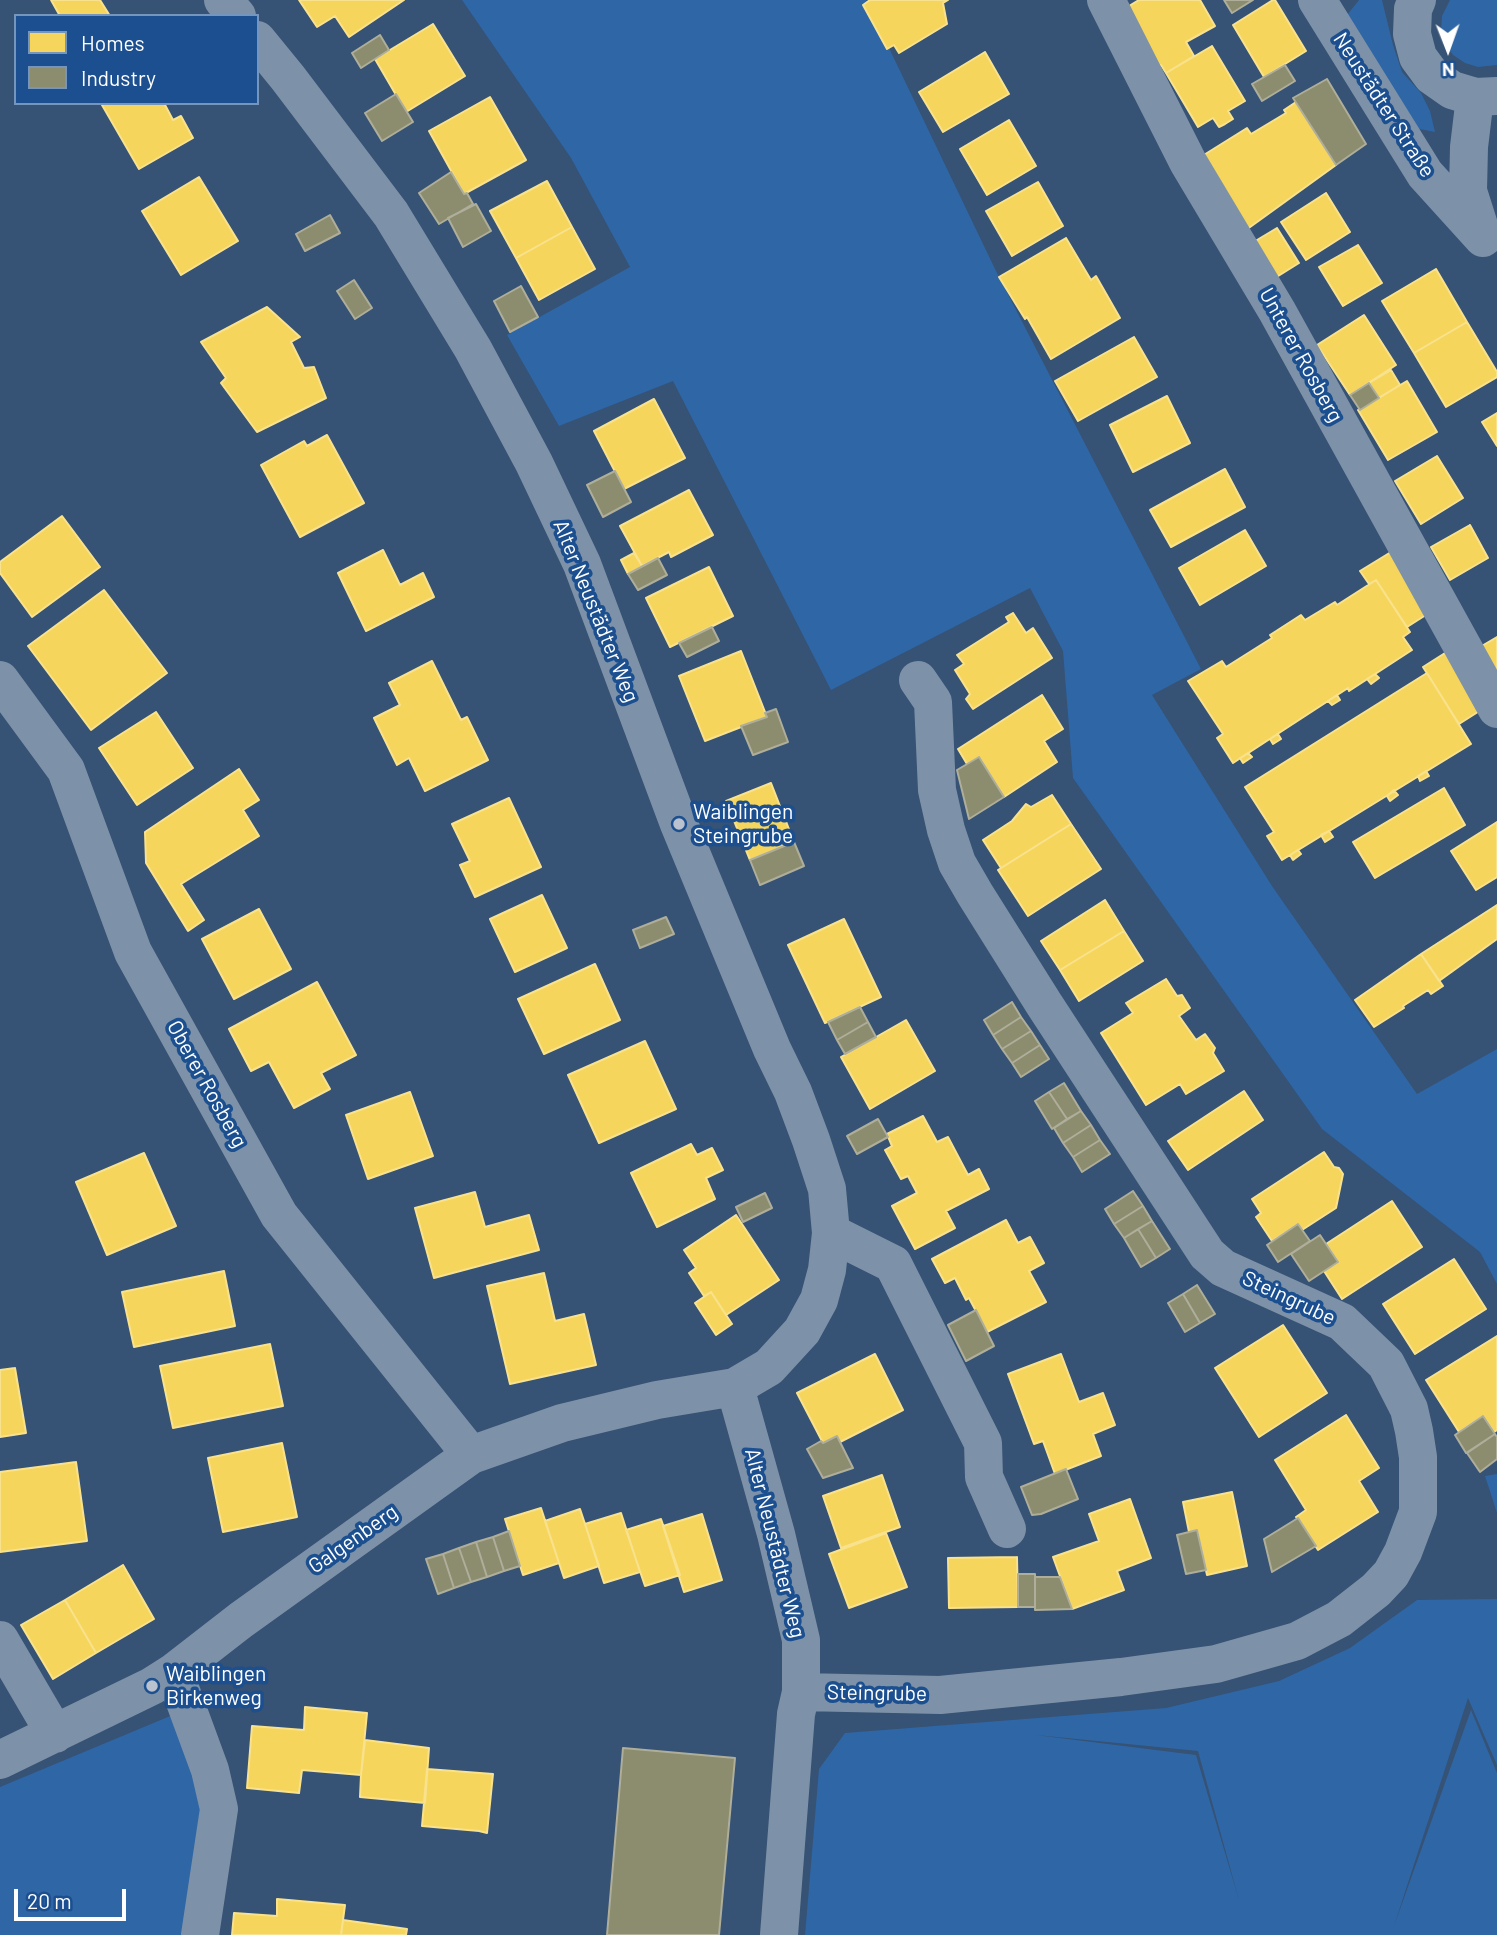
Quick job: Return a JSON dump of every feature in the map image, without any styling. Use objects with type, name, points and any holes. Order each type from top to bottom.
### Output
[{"type":"street","points":[[223,0],[235,14]]},
{"type":"street","name":"Unterer Rosberg","points":[[1106,0],[1188,162],[1277,311],[1497,709]]},
{"type":"street","name":"Neustädter Straße","points":[[1317,0],[1425,174],[1490,249]]},
{"type":"street","points":[[1417,0],[1413,9],[1412,34],[1418,57],[1432,76],[1452,90],[1486,96]]},
{"type":"street","name":"Alter Neustädter Weg","points":[[259,42],[391,214],[473,349],[534,463],[582,564],[679,824],[772,1049],[793,1093],[827,1189],[831,1233],[827,1270],[819,1300],[802,1331],[769,1367],[735,1387],[776,1534],[801,1640],[801,1692],[796,1714],[779,1935]]},
{"type":"street","name":"Neustädter Straße","points":[[1486,96],[1469,148],[1468,191],[1490,249]]},
{"type":"street","name":"Oberer Rosberg","points":[[0,680],[66,770],[133,952],[279,1215],[471,1455]]},
{"type":"street","name":"Steingrube","points":[[801,1692],[940,1695],[1121,1677],[1216,1664],[1297,1641],[1339,1619],[1376,1590],[1391,1574],[1403,1552],[1418,1512],[1418,1457],[1414,1431],[1409,1409],[1386,1364],[1342,1322],[1223,1268],[1207,1254],[975,894],[957,863],[946,830],[937,790],[933,702],[918,680]]},
{"type":"street","points":[[831,1233],[893,1264],[983,1443],[984,1477],[1007,1529]]},
{"type":"street","name":"Galgenberg","points":[[0,1760],[152,1686],[174,1672],[241,1619],[471,1455],[562,1423],[657,1400],[735,1387]]},
{"type":"street","points":[[0,1640],[55,1734]]},
{"type":"street","points":[[174,1672],[210,1770],[219,1809],[200,1935]]},
{"type":"shaded area","points":[[462,0],[866,0],[996,271],[1201,669],[1152,695],[1272,886],[1417,1094],[1497,1049],[1497,1284],[1480,1252],[1322,1129],[1073,778],[1063,651],[1030,588],[831,690],[673,381],[559,426],[507,335],[630,267],[571,158]]},
{"type":"shaded area","points":[[1359,0],[1382,0],[1402,72],[1421,93],[1430,111],[1435,132],[1415,128],[1347,15]]},
{"type":"shaded area","points":[[1450,0],[1497,0],[1497,65],[1478,67],[1465,63],[1453,55],[1445,44],[1441,30],[1442,16]]},
{"type":"shaded area","points":[[1497,1474],[1497,1513],[1485,1476]]},
{"type":"shaded area","points":[[1497,1599],[1497,1765],[1468,1698],[1394,1926],[1471,1710],[1497,1773],[1497,1935],[805,1935],[819,1769],[845,1733],[1166,1708],[1279,1681],[1350,1648],[1417,1600]],"holes":[[[1036,1735],[1198,1751],[1239,1900],[1196,1755]]]},
{"type":"shaded area","points":[[175,1714],[215,1812],[189,1935],[0,1935],[0,1787]]},
{"type":"building: Homes","points":[[51,0],[100,0],[109,14],[59,14]]},
{"type":"building: Homes","points":[[299,0],[404,0],[349,37],[335,16],[317,27]]},
{"type":"building: Homes","points":[[870,0],[948,0],[943,3],[947,24],[899,53],[894,45],[887,49],[863,5]]},
{"type":"building: Homes","points":[[1139,0],[1200,0],[1215,26],[1186,42],[1194,56],[1166,73],[1161,65],[1153,69],[1129,6]]},
{"type":"building: Homes","points":[[1273,0],[1306,51],[1264,77],[1233,25]]},
{"type":"building: Homes","points":[[433,24],[465,76],[406,112],[375,59]]},
{"type":"building: Homes","points":[[1212,46],[1245,101],[1228,111],[1233,119],[1225,124],[1219,127],[1213,118],[1198,127],[1166,73]]},
{"type":"building: Homes","points":[[985,52],[1009,94],[943,132],[919,92]]},
{"type":"building: Homes","points":[[490,97],[526,160],[464,194],[429,131]]},
{"type":"building: Homes","points":[[1296,102],[1336,165],[1246,230],[1199,158],[1247,128],[1251,134],[1286,113],[1284,110]]},
{"type":"building: Homes","points":[[102,105],[165,105],[173,120],[181,116],[193,138],[139,169]]},
{"type":"building: Homes","points":[[1009,120],[1036,166],[987,195],[960,149]]},
{"type":"building: Homes","points":[[199,177],[238,241],[181,275],[142,211]]},
{"type":"building: Homes","points":[[547,181],[572,227],[516,258],[490,211]]},
{"type":"building: Homes","points":[[1038,182],[1063,226],[1012,256],[986,211]]},
{"type":"building: Homes","points":[[1326,193],[1350,232],[1306,260],[1281,222]]},
{"type":"building: Homes","points":[[572,227],[595,269],[539,300],[516,258]]},
{"type":"building: Homes","points":[[1277,228],[1299,263],[1275,278],[1252,243]]},
{"type":"building: Homes","points":[[1066,238],[1091,280],[1096,276],[1120,318],[1051,359],[1027,317],[1025,319],[999,277]]},
{"type":"building: Homes","points":[[1358,245],[1382,283],[1343,306],[1319,267]]},
{"type":"building: Homes","points":[[1436,269],[1467,322],[1414,353],[1382,301]]},
{"type":"building: Homes","points":[[267,307],[300,337],[291,342],[304,368],[314,367],[326,398],[257,432],[221,383],[226,378],[201,342]]},
{"type":"building: Homes","points":[[1364,315],[1396,365],[1350,395],[1317,345]]},
{"type":"building: Homes","points":[[1467,322],[1497,372],[1497,377],[1446,407],[1414,353]]},
{"type":"building: Homes","points":[[1134,337],[1157,377],[1078,421],[1055,381]]},
{"type":"building: Homes","points":[[1391,370],[1400,385],[1379,398],[1369,383]]},
{"type":"building: Homes","points":[[1407,381],[1437,432],[1388,460],[1358,410]]},
{"type":"building: Homes","points":[[1167,396],[1190,443],[1133,472],[1110,425]]},
{"type":"building: Homes","points":[[654,399],[685,458],[624,489],[594,431]]},
{"type":"building: Homes","points":[[1497,413],[1497,446],[1482,422]]},
{"type":"building: Homes","points":[[327,435],[364,503],[300,537],[261,465],[304,441],[307,446]]},
{"type":"building: Homes","points":[[1437,456],[1463,498],[1421,524],[1395,481]]},
{"type":"building: Homes","points":[[1225,469],[1245,507],[1171,547],[1150,510]]},
{"type":"building: Homes","points":[[689,490],[713,535],[671,557],[669,552],[642,566],[620,526]]},
{"type":"building: Homes","points":[[62,516],[100,567],[32,617],[0,573],[0,562]]},
{"type":"building: Homes","points":[[1470,525],[1488,558],[1450,580],[1431,547]]},
{"type":"building: Homes","points":[[1245,530],[1266,566],[1200,605],[1179,568]]},
{"type":"building: Homes","points":[[383,550],[400,585],[423,573],[434,597],[366,631],[338,573]]},
{"type":"building: Homes","points":[[1391,552],[1429,613],[1407,627],[1376,580],[1369,584],[1360,571]]},
{"type":"building: Homes","points":[[634,553],[642,566],[628,574],[621,560]]},
{"type":"building: Homes","points":[[709,567],[733,616],[670,647],[646,598]]},
{"type":"building: Homes","points":[[1376,580],[1410,632],[1403,637],[1412,650],[1233,763],[1217,738],[1223,734],[1188,681],[1222,661],[1226,667],[1272,638],[1270,635],[1301,615],[1305,620],[1335,602],[1337,605]]},
{"type":"building: Homes","points":[[104,590],[167,673],[91,730],[28,646]]},
{"type":"building: Homes","points":[[1013,613],[1026,633],[1033,628],[1052,658],[973,709],[966,699],[970,694],[955,670],[964,664],[957,655],[1009,622],[1006,617]]},
{"type":"building: Homes","points":[[1497,637],[1497,677],[1480,647]]},
{"type":"building: Homes","points":[[741,651],[767,717],[705,741],[679,676]]},
{"type":"building: Homes","points":[[1445,653],[1481,710],[1459,724],[1423,667]]},
{"type":"building: Homes","points":[[432,661],[461,720],[467,717],[488,760],[425,791],[409,758],[397,765],[374,718],[400,705],[389,683]]},
{"type":"building: Homes","points":[[1427,673],[1471,744],[1282,860],[1267,836],[1274,832],[1245,787]]},
{"type":"building: Homes","points":[[1375,674],[1379,678],[1371,684],[1367,679]]},
{"type":"building: Homes","points":[[1042,695],[1063,729],[1044,741],[1057,762],[1004,797],[979,757],[967,764],[958,749]]},
{"type":"building: Homes","points":[[1337,695],[1340,700],[1332,705],[1328,701]]},
{"type":"building: Homes","points":[[156,712],[193,768],[137,805],[99,748]]},
{"type":"building: Homes","points":[[1278,734],[1281,739],[1273,744],[1270,739]]},
{"type":"building: Homes","points":[[1248,753],[1252,757],[1243,763],[1240,758]]},
{"type":"building: Homes","points":[[239,769],[259,800],[243,810],[259,836],[181,884],[204,920],[188,931],[146,863],[145,832]]},
{"type":"building: Homes","points":[[1426,771],[1429,776],[1420,781],[1418,776]]},
{"type":"building: Homes","points":[[771,783],[794,842],[750,860],[726,801]]},
{"type":"building: Homes","points":[[1444,788],[1465,825],[1375,878],[1353,842]]},
{"type":"building: Homes","points":[[1394,790],[1398,795],[1390,801],[1387,796]]},
{"type":"building: Homes","points":[[1052,795],[1071,824],[1001,868],[983,840],[1012,821],[1026,804],[1031,807]]},
{"type":"building: Homes","points":[[509,798],[541,867],[475,897],[460,865],[470,861],[452,824]]},
{"type":"building: Homes","points":[[1497,822],[1497,877],[1476,890],[1451,851]]},
{"type":"building: Homes","points":[[1071,824],[1101,869],[1028,916],[998,870]]},
{"type":"building: Homes","points":[[1329,831],[1333,837],[1325,842],[1321,835]]},
{"type":"building: Homes","points":[[1298,850],[1301,854],[1293,860],[1290,855]]},
{"type":"building: Homes","points":[[542,895],[567,948],[515,972],[490,919]]},
{"type":"building: Homes","points":[[1105,900],[1124,931],[1060,970],[1041,941]]},
{"type":"building: Homes","points":[[1497,905],[1497,939],[1439,981],[1421,954]]},
{"type":"building: Homes","points":[[259,909],[291,969],[234,999],[202,939]]},
{"type":"building: Homes","points":[[844,919],[881,997],[825,1023],[788,945]]},
{"type":"building: Homes","points":[[1124,931],[1143,961],[1079,1001],[1060,970]]},
{"type":"building: Homes","points":[[1421,954],[1443,986],[1431,994],[1428,990],[1374,1027],[1355,1000]]},
{"type":"building: Homes","points":[[595,964],[620,1020],[544,1054],[518,999]]},
{"type":"building: Homes","points":[[1166,979],[1177,996],[1182,995],[1190,1008],[1179,1016],[1196,1040],[1205,1034],[1215,1048],[1213,1053],[1224,1071],[1186,1094],[1180,1084],[1146,1105],[1101,1033],[1133,1013],[1126,1003]]},
{"type":"building: Homes","points":[[317,982],[356,1055],[321,1073],[330,1089],[294,1108],[269,1062],[251,1071],[229,1029]]},
{"type":"building: Homes","points":[[906,1020],[935,1071],[870,1109],[841,1057]]},
{"type":"building: Homes","points":[[645,1041],[676,1109],[599,1143],[568,1075]]},
{"type":"building: Homes","points":[[1244,1091],[1263,1120],[1188,1170],[1168,1141]]},
{"type":"building: Homes","points":[[410,1092],[433,1156],[368,1179],[346,1115]]},
{"type":"building: Homes","points":[[923,1116],[937,1142],[948,1137],[968,1175],[979,1169],[989,1189],[946,1211],[955,1228],[915,1249],[892,1206],[917,1193],[908,1176],[901,1179],[885,1150],[892,1146],[887,1134]]},
{"type":"building: Homes","points":[[691,1144],[697,1155],[712,1148],[723,1170],[706,1178],[715,1199],[657,1227],[631,1173]]},
{"type":"building: Homes","points":[[1324,1152],[1334,1167],[1339,1168],[1343,1174],[1336,1208],[1302,1230],[1298,1224],[1272,1241],[1256,1217],[1261,1213],[1252,1199]]},
{"type":"building: Homes","points":[[144,1153],[176,1226],[107,1255],[76,1182]]},
{"type":"building: Homes","points":[[475,1192],[485,1227],[529,1215],[539,1250],[434,1278],[415,1208]]},
{"type":"building: Homes","points":[[1392,1201],[1422,1247],[1342,1299],[1324,1271],[1338,1262],[1326,1244]]},
{"type":"building: Homes","points":[[736,1215],[779,1280],[726,1315],[711,1292],[704,1296],[689,1273],[696,1268],[684,1250]]},
{"type":"building: Homes","points":[[1006,1220],[1018,1243],[1030,1237],[1044,1263],[1029,1271],[1046,1302],[987,1332],[955,1278],[945,1283],[932,1259]]},
{"type":"building: Homes","points":[[1454,1259],[1486,1309],[1415,1354],[1383,1304]]},
{"type":"building: Homes","points":[[224,1271],[235,1326],[134,1347],[122,1292]]},
{"type":"building: Homes","points":[[544,1273],[555,1321],[584,1314],[596,1365],[510,1384],[487,1286]]},
{"type":"building: Homes","points":[[711,1292],[732,1324],[716,1335],[695,1303]]},
{"type":"building: Homes","points":[[1283,1325],[1327,1393],[1259,1437],[1215,1368]]},
{"type":"building: Homes","points":[[1497,1336],[1497,1430],[1494,1432],[1483,1416],[1459,1432],[1426,1380]]},
{"type":"building: Homes","points":[[270,1344],[283,1406],[173,1428],[160,1366]]},
{"type":"building: Homes","points":[[875,1354],[903,1410],[840,1442],[837,1436],[823,1443],[797,1393]]},
{"type":"building: Homes","points":[[1061,1354],[1079,1402],[1103,1393],[1115,1425],[1093,1434],[1101,1456],[1055,1474],[1043,1441],[1034,1444],[1008,1374]]},
{"type":"building: Homes","points":[[15,1368],[26,1433],[0,1437],[0,1370]]},
{"type":"building: Homes","points":[[1346,1415],[1379,1468],[1359,1481],[1378,1512],[1318,1550],[1296,1517],[1306,1510],[1275,1460]]},
{"type":"building: Homes","points":[[282,1443],[297,1517],[223,1532],[208,1458]]},
{"type":"building: Homes","points":[[76,1462],[87,1541],[0,1552],[0,1472]]},
{"type":"building: Homes","points":[[882,1475],[900,1527],[841,1548],[823,1496]]},
{"type":"building: Homes","points":[[1232,1492],[1247,1566],[1207,1575],[1197,1530],[1189,1532],[1183,1502]]},
{"type":"building: Homes","points":[[1130,1499],[1151,1558],[1117,1571],[1124,1590],[1072,1609],[1053,1557],[1099,1541],[1089,1514]]},
{"type":"building: Homes","points":[[541,1508],[559,1563],[523,1575],[505,1519]]},
{"type":"building: Homes","points":[[580,1509],[599,1566],[564,1578],[545,1521]]},
{"type":"building: Homes","points":[[621,1513],[640,1572],[604,1583],[585,1524]]},
{"type":"building: Homes","points":[[702,1514],[722,1580],[684,1592],[663,1526]]},
{"type":"building: Homes","points":[[661,1519],[680,1575],[645,1586],[626,1530]]},
{"type":"building: Homes","points":[[886,1533],[907,1587],[849,1608],[829,1554]]},
{"type":"building: Homes","points":[[1017,1557],[1018,1607],[949,1608],[948,1558]]},
{"type":"building: Homes","points":[[123,1565],[154,1619],[96,1653],[65,1600]]},
{"type":"building: Homes","points":[[65,1600],[96,1653],[53,1679],[21,1625]]},
{"type":"building: Homes","points":[[305,1707],[367,1713],[361,1775],[302,1770],[299,1793],[247,1788],[252,1726],[304,1730]]},
{"type":"building: Homes","points":[[365,1740],[429,1748],[425,1803],[360,1797]]},
{"type":"building: Homes","points":[[427,1769],[493,1774],[487,1833],[422,1826]]},
{"type":"building: Homes","points":[[277,1899],[345,1905],[341,1935],[232,1935],[234,1913],[277,1916]]},
{"type":"building: Homes","points":[[343,1920],[407,1929],[406,1935],[341,1935]]},
{"type":"building: Industry","points":[[1224,0],[1253,0],[1232,13]]},
{"type":"building: Industry","points":[[380,35],[389,50],[361,68],[352,53]]},
{"type":"building: Industry","points":[[1285,65],[1295,81],[1262,101],[1252,84]]},
{"type":"building: Industry","points":[[1327,79],[1366,144],[1336,165],[1293,98]]},
{"type":"building: Industry","points":[[396,94],[413,122],[382,141],[365,113]]},
{"type":"building: Industry","points":[[451,172],[473,204],[439,224],[419,193]]},
{"type":"building: Industry","points":[[476,204],[491,231],[463,247],[448,218]]},
{"type":"building: Industry","points":[[330,215],[340,233],[305,251],[296,234]]},
{"type":"building: Industry","points":[[354,280],[372,308],[355,319],[337,291]]},
{"type":"building: Industry","points":[[521,286],[538,317],[510,332],[494,301]]},
{"type":"building: Industry","points":[[1369,383],[1379,398],[1360,410],[1350,395]]},
{"type":"building: Industry","points":[[615,471],[631,502],[603,517],[587,485]]},
{"type":"building: Industry","points":[[658,558],[667,575],[638,590],[628,574]]},
{"type":"building: Industry","points":[[712,627],[719,641],[687,657],[679,643]]},
{"type":"building: Industry","points":[[776,709],[788,742],[753,755],[741,726],[767,717],[765,713]]},
{"type":"building: Industry","points":[[979,757],[1004,797],[969,819],[957,770]]},
{"type":"building: Industry","points":[[794,842],[804,866],[760,885],[750,860]]},
{"type":"building: Industry","points":[[666,917],[674,934],[640,948],[633,930]]},
{"type":"building: Industry","points":[[1012,1002],[1021,1017],[993,1035],[984,1020]]},
{"type":"building: Industry","points":[[860,1007],[868,1022],[837,1040],[828,1022]]},
{"type":"building: Industry","points":[[1021,1017],[1031,1031],[1002,1049],[993,1035]]},
{"type":"building: Industry","points":[[868,1022],[876,1037],[845,1054],[837,1040]]},
{"type":"building: Industry","points":[[1031,1031],[1040,1045],[1012,1063],[1002,1049]]},
{"type":"building: Industry","points":[[1040,1045],[1049,1059],[1021,1077],[1012,1063]]},
{"type":"building: Industry","points":[[1064,1083],[1081,1111],[1067,1119],[1049,1092]]},
{"type":"building: Industry","points":[[1049,1092],[1067,1119],[1052,1129],[1035,1101]]},
{"type":"building: Industry","points":[[1081,1111],[1091,1125],[1063,1143],[1054,1128]]},
{"type":"building: Industry","points":[[878,1119],[888,1137],[857,1154],[847,1136]]},
{"type":"building: Industry","points":[[1091,1125],[1100,1140],[1073,1157],[1063,1143]]},
{"type":"building: Industry","points":[[1100,1140],[1110,1154],[1082,1172],[1073,1157]]},
{"type":"building: Industry","points":[[1133,1191],[1143,1206],[1114,1224],[1105,1209]]},
{"type":"building: Industry","points":[[765,1193],[772,1208],[743,1222],[736,1207]]},
{"type":"building: Industry","points":[[1143,1206],[1152,1221],[1124,1238],[1114,1224]]},
{"type":"building: Industry","points":[[1152,1221],[1170,1249],[1156,1258],[1138,1229]]},
{"type":"building: Industry","points":[[1298,1224],[1310,1241],[1278,1262],[1267,1245]]},
{"type":"building: Industry","points":[[1138,1229],[1156,1258],[1141,1267],[1124,1238]]},
{"type":"building: Industry","points":[[1320,1235],[1338,1262],[1309,1281],[1291,1254]]},
{"type":"building: Industry","points":[[1197,1285],[1215,1314],[1200,1323],[1183,1294]]},
{"type":"building: Industry","points":[[1183,1294],[1200,1323],[1185,1332],[1168,1303]]},
{"type":"building: Industry","points":[[976,1310],[994,1346],[966,1361],[948,1325]]},
{"type":"building: Industry","points":[[1483,1416],[1495,1434],[1466,1453],[1455,1435]]},
{"type":"building: Industry","points":[[1495,1434],[1497,1459],[1480,1472],[1467,1453]]},
{"type":"building: Industry","points":[[837,1436],[853,1468],[823,1478],[807,1449]]},
{"type":"building: Industry","points":[[1066,1469],[1078,1499],[1032,1515],[1021,1487]]},
{"type":"building: Industry","points":[[1298,1518],[1316,1546],[1272,1572],[1264,1539]]},
{"type":"building: Industry","points":[[1197,1530],[1206,1570],[1186,1574],[1177,1535]]},
{"type":"building: Industry","points":[[509,1531],[520,1566],[504,1571],[493,1537]]},
{"type":"building: Industry","points":[[493,1537],[504,1571],[487,1577],[476,1542]]},
{"type":"building: Industry","points":[[476,1542],[487,1577],[471,1582],[459,1548]]},
{"type":"building: Industry","points":[[459,1548],[471,1582],[454,1588],[443,1554]]},
{"type":"building: Industry","points":[[443,1554],[454,1588],[438,1594],[426,1559]]},
{"type":"building: Industry","points":[[1018,1574],[1035,1574],[1035,1607],[1018,1607]]},
{"type":"building: Industry","points":[[1035,1577],[1060,1577],[1072,1609],[1035,1610]]},
{"type":"building: Industry","points":[[623,1748],[735,1758],[719,1935],[607,1935]]},
{"type":"place","name":"Waiblingen Steingrube","points":[[679,824]]},
{"type":"place","name":"Waiblingen Birkenweg","points":[[152,1686]]}]
